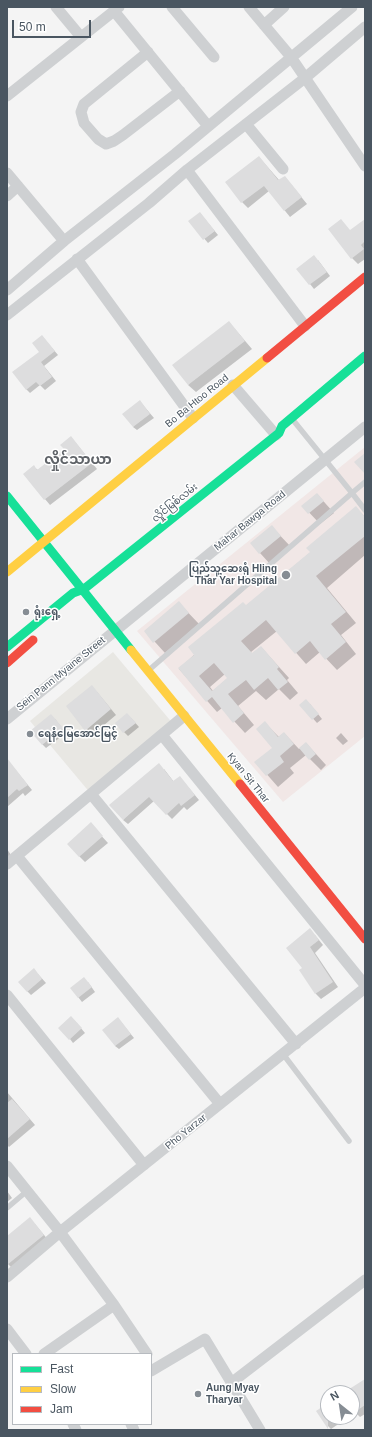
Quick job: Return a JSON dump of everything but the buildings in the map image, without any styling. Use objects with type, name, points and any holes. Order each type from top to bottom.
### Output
[{"type":"main road","name":"Bo Ba Htoo Road","points":[[7,572],[365,277]]},
{"type":"main road","name":"လှိုင်မြစ်လမ်း","points":[[7,647],[73,593],[84,589],[277,434],[286,432],[294,421],[365,356]]},
{"type":"main road","name":"လှိုင်မြစ်လမ်း","points":[[294,421],[365,367]]},
{"type":"main road","name":"Kyan Sit Thar","points":[[7,496],[84,589],[184,716],[365,939]]},
{"type":"main road","name":"လှိုင်မြစ်လမ်း","points":[[69,608],[80,598],[84,589]]},
{"type":"main road","points":[[7,663],[42,632]]},
{"type":"street","points":[[56,7],[81,37]]},
{"type":"street","points":[[172,7],[214,57]]},
{"type":"street","points":[[249,7],[291,57],[365,166]]},
{"type":"street","points":[[264,25],[284,7]]},
{"type":"street","points":[[7,290],[64,241],[175,154],[352,7]]},
{"type":"street","points":[[7,96],[116,9],[148,52],[208,126]]},
{"type":"street","points":[[7,315],[149,203],[187,170],[305,78],[365,28]]},
{"type":"street","points":[[148,52],[84,104],[81,112],[84,123],[98,140],[106,144],[123,135],[180,91]]},
{"type":"street","points":[[246,124],[284,169]]},
{"type":"street","points":[[187,170],[305,326]]},
{"type":"street","points":[[7,173],[64,241]]},
{"type":"street","points":[[7,196],[18,186]]},
{"type":"street","points":[[77,259],[193,418]]},
{"type":"street","points":[[233,385],[277,434]]},
{"type":"street","name":"Mahar Bawga Road","points":[[116,630],[365,427]]},
{"type":"street","name":"Sein Pann Myaine Street","points":[[7,719],[116,630]]},
{"type":"street","points":[[7,864],[184,716]]},
{"type":"street","points":[[162,735],[365,985]]},
{"type":"street","points":[[91,794],[296,1044]]},
{"type":"street","points":[[17,856],[220,1104]]},
{"type":"street","name":"Pho Yarzar","points":[[7,1277],[60,1232],[365,988]]},
{"type":"street","points":[[7,995],[144,1165]]},
{"type":"street","points":[[7,1166],[60,1232],[114,1305],[146,1353]]},
{"type":"street","points":[[231,1383],[365,1280]]},
{"type":"street","points":[[45,1353],[114,1305]]},
{"type":"street","points":[[7,1329],[25,1353]]},
{"type":"street","points":[[153,1366],[205,1339],[260,1430]]},
{"type":"lane","points":[[294,421],[365,510]]},
{"type":"lane","points":[[149,670],[365,482]]},
{"type":"lane","points":[[283,1054],[350,1141]]},
{"type":"lane","points":[[7,1208],[27,1191]]},
{"type":"shaded area","name":"ပြည်သူ့ဆေးရုံ Hling Thar Yar Hospital","points":[[365,447],[365,736],[283,802],[137,631]]},
{"type":"shaded area","points":[[113,652],[174,725],[91,794],[30,721]]},
{"type":"traffic: fast","points":[[7,647],[73,593],[84,589],[279,433],[282,426],[365,356]]},
{"type":"traffic: fast","points":[[7,496],[131,650]]},
{"type":"traffic: slow","points":[[7,572],[267,358]]},
{"type":"traffic: slow","points":[[131,650],[240,784]]},
{"type":"traffic: jam","points":[[267,358],[365,277]]},
{"type":"traffic: jam","points":[[7,663],[33,640]]},
{"type":"traffic: jam","points":[[240,784],[365,939]]},
{"type":"place","name":"ပြည်သူ့ဆေးရုံ Hling Thar Yar Hospital","points":[[286,575]]},
{"type":"place","name":"ရုံးရှေ့","points":[[26,612]]},
{"type":"place","name":"ရေနံမြေအောင်မြင့်","points":[[30,734]]},
{"type":"place","name":"Aung Myay Tharyar","points":[[198,1394]]},
{"type":"district","name":"လှိုင်သာယာ","points":[[78,460]]}]
